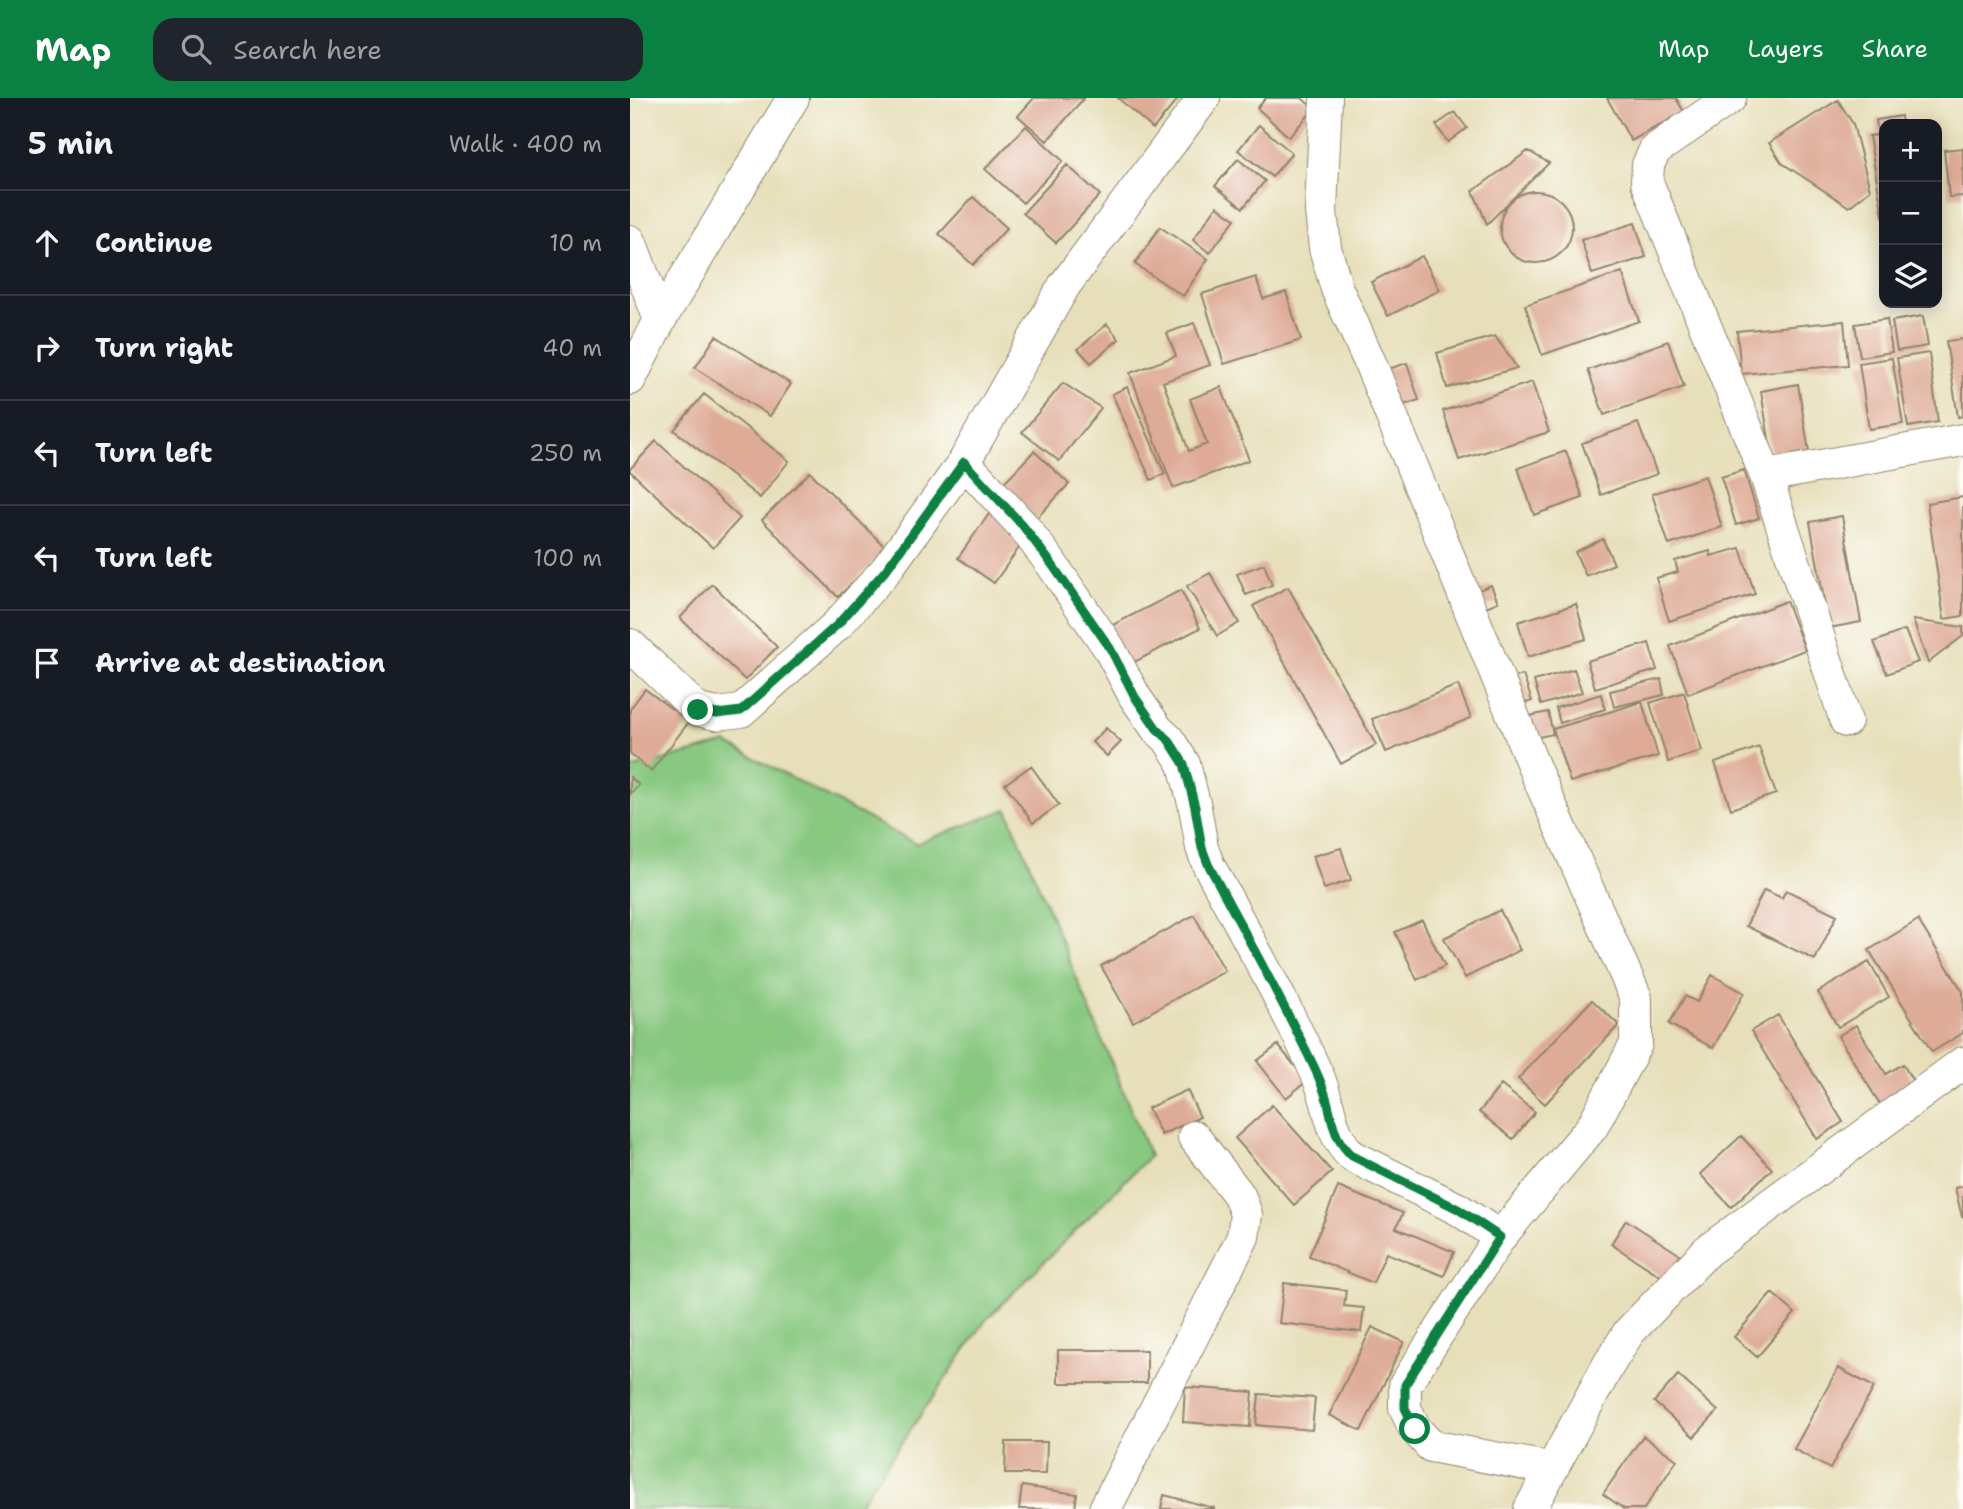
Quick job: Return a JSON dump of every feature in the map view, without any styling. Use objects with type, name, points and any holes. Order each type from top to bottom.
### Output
[{"type":"street","points":[[630,379],[660,320],[793,98]]},
{"type":"street","points":[[630,645],[698,710],[717,714],[741,711],[838,624],[886,570],[964,462],[1064,286],[1204,98]]},
{"type":"street","points":[[1326,98],[1321,212],[1325,248],[1337,289],[1376,378],[1535,770],[1636,998],[1636,1044],[1592,1127],[1500,1237],[1405,1385],[1405,1408],[1415,1429],[1431,1446],[1552,1469]]},
{"type":"street","points":[[1730,98],[1655,149],[1648,165],[1647,182],[1766,476],[1846,721]]},
{"type":"street","points":[[630,241],[660,320]]},
{"type":"street","points":[[1766,476],[1963,440]]},
{"type":"street","points":[[964,462],[1023,526],[1051,563],[1110,648],[1135,697],[1184,764],[1202,848],[1208,864],[1287,1011],[1323,1086],[1336,1137],[1352,1156],[1458,1209],[1500,1237]]},
{"type":"street","points":[[1530,1509],[1629,1332],[1707,1251],[1963,1063]]},
{"type":"street","points":[[1105,1509],[1243,1237],[1246,1214],[1239,1195],[1194,1137]]},
{"type":"green space","points":[[726,743],[916,844],[1007,809],[1150,1156],[986,1320],[856,1509],[630,1509],[630,769]]},
{"type":"building","points":[[1034,98],[1084,98],[1047,141],[1018,116]]},
{"type":"building","points":[[1118,98],[1179,98],[1153,129]]},
{"type":"building","points":[[1266,98],[1302,98],[1314,109],[1289,137],[1257,108]]},
{"type":"building","points":[[1607,98],[1676,98],[1684,112],[1631,141]]},
{"type":"building","points":[[1838,100],[1853,124],[1870,190],[1849,207],[1782,163],[1769,143]]},
{"type":"building","points":[[1455,112],[1467,128],[1448,142],[1436,125]]},
{"type":"building","points":[[1876,120],[1879,120],[1879,193],[1869,136],[1878,135]]},
{"type":"building","points":[[1259,125],[1292,153],[1272,177],[1238,150]]},
{"type":"building","points":[[1026,126],[1063,161],[1023,203],[985,169]]},
{"type":"building","points":[[1963,148],[1963,196],[1949,197],[1944,150]]},
{"type":"building","points":[[1528,151],[1549,163],[1487,224],[1473,191]]},
{"type":"building","points":[[1238,159],[1265,181],[1243,208],[1215,186]]},
{"type":"building","points":[[1067,165],[1100,195],[1056,243],[1023,213]]},
{"type":"building","points":[[1536,191],[1556,197],[1566,207],[1572,227],[1566,247],[1556,257],[1536,263],[1516,257],[1506,247],[1500,227],[1506,207],[1516,197]]},
{"type":"building","points":[[973,197],[1007,228],[973,265],[939,234]]},
{"type":"building","points":[[1217,206],[1235,219],[1210,253],[1193,240]]},
{"type":"building","points":[[1635,223],[1646,257],[1592,274],[1581,240]]},
{"type":"building","points":[[1160,227],[1208,259],[1183,296],[1135,264]]},
{"type":"building","points":[[1422,256],[1440,290],[1388,316],[1371,282]]},
{"type":"building","points":[[1622,272],[1639,321],[1542,355],[1525,305]]},
{"type":"building","points":[[1256,277],[1263,299],[1286,292],[1301,340],[1224,364],[1202,294]]},
{"type":"building","points":[[1923,316],[1928,346],[1897,351],[1892,321]]},
{"type":"building","points":[[1887,319],[1892,352],[1860,357],[1855,324]]},
{"type":"building","points":[[1844,321],[1848,365],[1741,374],[1737,331]]},
{"type":"building","points":[[1194,323],[1210,365],[1163,382],[1189,451],[1207,444],[1190,399],[1221,387],[1249,460],[1173,488],[1130,373],[1176,356],[1167,333]]},
{"type":"building","points":[[1107,324],[1119,339],[1091,363],[1078,349]]},
{"type":"building","points":[[716,336],[791,384],[770,416],[695,368]]},
{"type":"building","points":[[1495,336],[1517,368],[1447,388],[1437,353]]},
{"type":"building","points":[[1963,339],[1963,416],[1958,417],[1946,341]]},
{"type":"building","points":[[1668,341],[1684,387],[1604,415],[1588,370]]},
{"type":"building","points":[[1929,353],[1938,422],[1908,427],[1897,358]]},
{"type":"building","points":[[1892,358],[1903,424],[1869,429],[1859,363]]},
{"type":"building","points":[[1407,363],[1419,400],[1394,408],[1382,371]]},
{"type":"building","points":[[1532,382],[1549,432],[1459,460],[1443,411]]},
{"type":"building","points":[[1063,383],[1101,408],[1059,461],[1022,432]]},
{"type":"building","points":[[1798,384],[1809,452],[1772,458],[1761,391]]},
{"type":"building","points":[[1127,387],[1165,474],[1151,480],[1112,394]]},
{"type":"building","points":[[704,394],[789,461],[760,498],[674,430]]},
{"type":"building","points":[[1638,423],[1657,474],[1601,495],[1582,443]]},
{"type":"building","points":[[656,441],[740,518],[713,548],[630,471]]},
{"type":"building","points":[[1034,451],[1069,484],[1032,523],[997,490]]},
{"type":"building","points":[[1566,451],[1583,498],[1534,515],[1518,468]]},
{"type":"building","points":[[1744,470],[1759,518],[1736,525],[1721,477]]},
{"type":"building","points":[[810,472],[887,549],[838,597],[762,520]]},
{"type":"building","points":[[1705,476],[1722,527],[1669,545],[1652,494]]},
{"type":"building","points":[[1963,497],[1963,616],[1944,619],[1927,503]]},
{"type":"building","points":[[991,511],[1021,545],[994,583],[958,558]]},
{"type":"building","points":[[1842,516],[1861,622],[1829,628],[1810,522]]},
{"type":"building","points":[[1603,539],[1614,564],[1586,576],[1575,552]]},
{"type":"building","points":[[1740,548],[1755,594],[1669,621],[1656,578],[1678,572],[1675,561],[1710,551],[1711,556]]},
{"type":"building","points":[[1264,564],[1272,585],[1246,595],[1237,574]]},
{"type":"building","points":[[1210,573],[1239,623],[1217,636],[1187,586]]},
{"type":"building","points":[[712,584],[777,647],[745,680],[680,618]]},
{"type":"building","points":[[1491,585],[1498,602],[1481,609],[1474,592]]},
{"type":"building","points":[[1288,587],[1376,745],[1341,764],[1253,606]]},
{"type":"building","points":[[1181,590],[1200,628],[1127,666],[1107,628]]},
{"type":"building","points":[[1786,601],[1805,650],[1688,694],[1670,646]]},
{"type":"building","points":[[1576,604],[1586,639],[1528,657],[1518,622]]},
{"type":"building","points":[[1913,620],[1963,627],[1963,636],[1928,663]]},
{"type":"building","points":[[1905,630],[1918,662],[1887,674],[1874,642]]},
{"type":"building","points":[[1649,643],[1657,670],[1595,688],[1587,661]]},
{"type":"building","points":[[1574,669],[1582,692],[1541,705],[1534,681]]},
{"type":"building","points":[[1523,675],[1532,701],[1516,706],[1507,680]]},
{"type":"building","points":[[1661,679],[1664,695],[1614,707],[1610,691]]},
{"type":"building","points":[[1458,685],[1471,718],[1386,752],[1372,719]]},
{"type":"building","points":[[645,689],[689,722],[651,771],[630,754],[630,709]]},
{"type":"building","points":[[1684,692],[1702,751],[1668,762],[1650,703]]},
{"type":"building","points":[[1601,694],[1605,709],[1560,723],[1556,708]]},
{"type":"building","points":[[1642,702],[1658,756],[1570,782],[1553,729]]},
{"type":"building","points":[[1548,712],[1553,734],[1529,739],[1525,717]]},
{"type":"building","points":[[1106,728],[1121,742],[1107,756],[1092,742]]},
{"type":"building","points":[[1759,747],[1776,794],[1731,809],[1715,763]]},
{"type":"building","points":[[1031,766],[1059,805],[1033,823],[1005,784]]},
{"type":"building","points":[[630,777],[639,785],[630,794]]},
{"type":"building","points":[[1341,848],[1351,880],[1324,889],[1313,856]]},
{"type":"building","points":[[1764,890],[1782,898],[1786,890],[1837,915],[1815,960],[1746,926]]},
{"type":"building","points":[[1500,910],[1520,950],[1465,978],[1444,938]]},
{"type":"building","points":[[1194,915],[1225,971],[1133,1022],[1101,966]]},
{"type":"building","points":[[1422,920],[1445,966],[1417,980],[1395,932]]},
{"type":"building","points":[[1918,920],[1963,992],[1963,1033],[1932,1052],[1869,950]]},
{"type":"building","points":[[1869,962],[1889,997],[1838,1027],[1818,992]]},
{"type":"building","points":[[1712,975],[1744,993],[1713,1048],[1669,1024],[1685,996],[1697,1002]]},
{"type":"building","points":[[1592,1000],[1619,1025],[1545,1104],[1518,1079]]},
{"type":"building","points":[[1778,1015],[1843,1122],[1817,1139],[1751,1031]]},
{"type":"building","points":[[1856,1025],[1886,1074],[1903,1064],[1915,1085],[1881,1106],[1838,1036]]},
{"type":"building","points":[[1278,1045],[1307,1081],[1286,1098],[1257,1061]]},
{"type":"building","points":[[1501,1085],[1535,1112],[1513,1139],[1479,1112]]},
{"type":"building","points":[[1187,1090],[1200,1117],[1161,1135],[1148,1108]]},
{"type":"building","points":[[1272,1105],[1332,1172],[1294,1205],[1235,1138]]},
{"type":"building","points":[[1741,1136],[1772,1169],[1731,1207],[1700,1174]]},
{"type":"building","points":[[1963,1186],[1963,1217],[1962,1217],[1955,1188]]},
{"type":"building","points":[[1338,1187],[1403,1213],[1396,1228],[1454,1252],[1444,1276],[1386,1253],[1373,1283],[1309,1256]]},
{"type":"building","points":[[1626,1220],[1685,1258],[1670,1282],[1611,1244]]},
{"type":"building","points":[[1284,1283],[1346,1290],[1344,1306],[1364,1308],[1361,1332],[1279,1323]]},
{"type":"building","points":[[1772,1293],[1795,1313],[1757,1357],[1734,1337]]},
{"type":"building","points":[[1372,1327],[1404,1342],[1361,1431],[1329,1415]]},
{"type":"building","points":[[1058,1350],[1147,1350],[1147,1383],[1058,1383]]},
{"type":"building","points":[[1838,1368],[1874,1387],[1830,1469],[1794,1449]]},
{"type":"building","points":[[1678,1375],[1718,1411],[1694,1437],[1654,1402]]},
{"type":"building","points":[[1185,1387],[1253,1392],[1250,1427],[1183,1422]]},
{"type":"building","points":[[1259,1394],[1315,1398],[1312,1430],[1256,1425]]},
{"type":"building","points":[[1643,1436],[1677,1460],[1644,1509],[1624,1509],[1603,1494]]},
{"type":"building","points":[[1006,1442],[1047,1442],[1046,1474],[1005,1474]]},
{"type":"building","points":[[1022,1486],[1077,1494],[1075,1509],[1019,1509]]},
{"type":"building","points":[[1164,1495],[1214,1508],[1214,1509],[1161,1509]]},
{"type":"route","points":[[698,710],[717,714],[741,711],[838,624],[886,570],[964,462],[1023,526],[1051,563],[1110,648],[1135,697],[1184,764],[1202,848],[1208,864],[1287,1011],[1323,1086],[1336,1137],[1352,1156],[1458,1209],[1500,1237],[1405,1385],[1405,1408],[1415,1429]]}]
